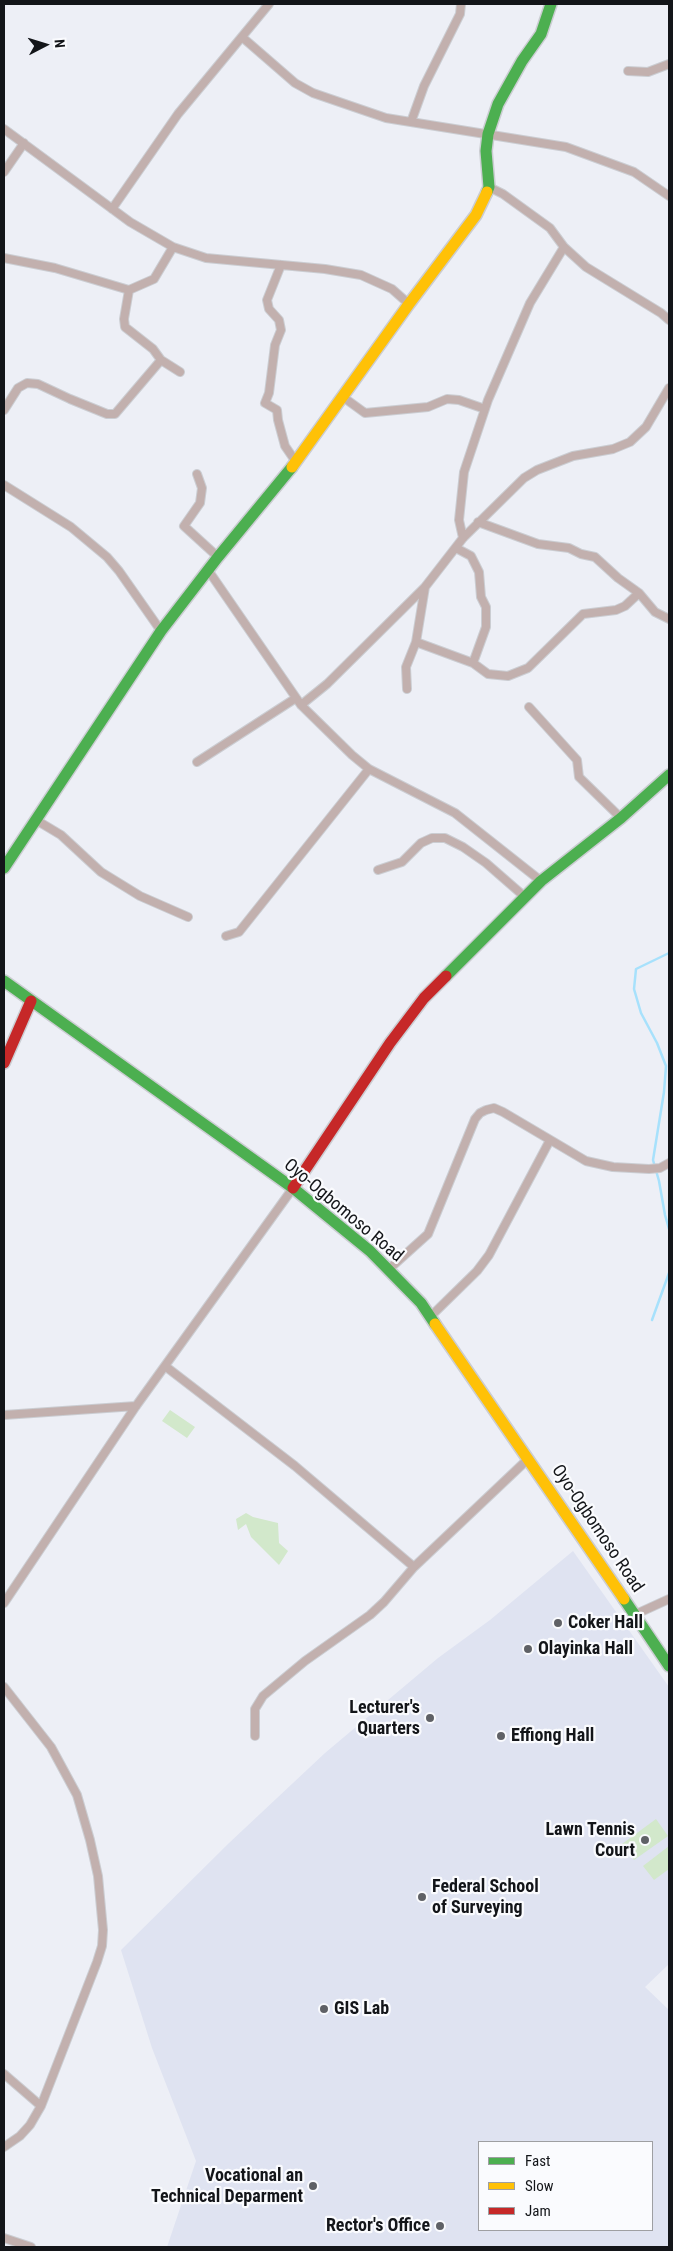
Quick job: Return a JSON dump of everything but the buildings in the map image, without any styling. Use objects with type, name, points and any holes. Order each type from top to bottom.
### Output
[{"type":"main road","points":[[4,868],[162,631],[218,557],[296,462],[409,304],[476,215],[489,187],[486,151],[488,134],[504,92],[541,34],[551,4]]},
{"type":"main road","points":[[293,1188],[390,1042],[424,998],[541,881],[620,818],[669,775]]},
{"type":"main road","name":"Oyo-Ogbomoso Road","points":[[4,980],[293,1188],[370,1251],[421,1303],[669,1666]]},
{"type":"main road","points":[[4,1063],[31,1001]]},
{"type":"street","points":[[112,209],[178,114],[269,4]]},
{"type":"street","points":[[411,122],[424,86],[460,14],[461,4]]},
{"type":"street","points":[[242,37],[295,83],[313,93],[386,118],[566,148],[634,172],[669,196]]},
{"type":"street","points":[[628,71],[648,72],[669,64]]},
{"type":"street","points":[[4,129],[130,222],[173,247],[206,258],[326,269],[361,275],[392,290],[409,304]]},
{"type":"street","points":[[4,172],[24,143]]},
{"type":"street","points":[[489,187],[503,194],[550,228],[564,247],[586,267],[661,313],[669,320]]},
{"type":"street","points":[[4,258],[56,268],[129,290],[154,279],[173,247]]},
{"type":"street","points":[[463,538],[459,520],[464,472],[485,409],[530,302],[564,247]]},
{"type":"street","points":[[281,265],[268,300],[269,309],[279,320],[282,330],[276,345],[269,393],[264,403],[277,410],[284,446],[296,462]]},
{"type":"street","points":[[129,290],[124,324],[158,354],[161,360],[180,372]]},
{"type":"street","points":[[4,410],[18,388],[27,384],[38,384],[107,414],[115,414],[161,360]]},
{"type":"street","points":[[197,762],[322,689],[425,587],[463,538],[524,478],[537,470],[573,456],[613,449],[630,442],[646,427],[669,388]]},
{"type":"street","points":[[343,397],[365,412],[428,407],[447,399],[459,400],[485,409]]},
{"type":"street","points":[[197,474],[202,488],[200,503],[184,526],[218,557]]},
{"type":"street","points":[[4,485],[71,527],[107,556],[120,570],[162,631]]},
{"type":"street","points":[[478,522],[538,544],[569,548],[581,554],[595,557],[639,593],[655,612],[669,619]]},
{"type":"street","points":[[456,548],[471,556],[479,572],[481,597],[486,607],[486,627],[473,663]]},
{"type":"street","points":[[208,570],[299,701],[369,769],[455,812],[541,881]]},
{"type":"street","points":[[407,689],[406,667],[416,642],[425,587]]},
{"type":"street","points":[[416,642],[473,663],[488,674],[508,676],[522,671],[559,639],[583,614],[616,610],[625,606],[639,593]]},
{"type":"street","points":[[530,707],[577,760],[579,777],[620,818]]},
{"type":"street","points":[[226,936],[239,932],[369,769]]},
{"type":"street","points":[[36,820],[61,835],[101,872],[140,896],[188,917]]},
{"type":"street","points":[[378,870],[402,862],[421,842],[432,838],[444,838],[463,847],[486,863],[525,897]]},
{"type":"street","points":[[388,1270],[428,1234],[475,1119],[480,1113],[494,1108],[586,1161],[613,1167],[649,1169],[660,1168],[669,1163]]},
{"type":"street","points":[[430,1317],[481,1266],[550,1140]]},
{"type":"street","points":[[4,1603],[136,1406],[293,1188]]},
{"type":"street","points":[[165,1366],[295,1466],[414,1567]]},
{"type":"street","points":[[4,1415],[136,1406]]},
{"type":"street","points":[[255,1736],[256,1709],[263,1696],[304,1661],[370,1615],[384,1602],[414,1567],[528,1459]]},
{"type":"street","points":[[634,1615],[669,1599]]},
{"type":"street","points":[[4,1687],[51,1747],[77,1795],[98,1876],[102,1921],[102,1946],[97,1962],[40,2106],[30,2125],[20,2136],[4,2147]]},
{"type":"street","points":[[4,2074],[40,2106]]},
{"type":"street","points":[[4,2238],[31,2247]]},
{"type":"shaded area","name":"Federal School of Surveying","points":[[573,1551],[669,1687],[669,1964],[645,1987],[669,2010],[669,2247],[167,2247],[196,2161],[152,2048],[121,1950],[229,1843],[325,1753],[438,1658],[490,1620]]},
{"type":"green space","points":[[170,1410],[195,1427],[187,1438],[162,1421]]},
{"type":"green space","points":[[246,1513],[253,1517],[278,1523],[279,1543],[288,1551],[279,1565],[251,1537],[246,1524],[238,1530],[236,1519]]},
{"type":"green space","name":"Lawn Tennis Court","points":[[656,1819],[668,1836],[634,1860],[622,1844]]},
{"type":"green space","points":[[669,1846],[669,1869],[654,1880],[643,1866]]},
{"type":"waterway","points":[[669,953],[636,969],[634,989],[641,1013],[657,1043],[666,1066],[664,1092],[653,1160],[669,1229]]},
{"type":"waterway","points":[[652,1320],[669,1273]]},
{"type":"traffic: fast","points":[[487,192],[489,187],[486,151],[488,134],[498,104],[522,61],[541,34],[551,4]]},
{"type":"traffic: fast","points":[[4,868],[161,631],[218,557],[292,467]]},
{"type":"traffic: fast","points":[[446,976],[541,881],[621,818],[669,775]]},
{"type":"traffic: fast","points":[[4,981],[293,1188],[370,1251],[421,1303],[435,1324]]},
{"type":"traffic: fast","points":[[624,1599],[669,1666]]},
{"type":"traffic: slow","points":[[292,467],[409,304],[476,215],[487,192]]},
{"type":"traffic: slow","points":[[435,1324],[624,1599]]},
{"type":"traffic: jam","points":[[293,1188],[390,1043],[424,998],[446,976]]},
{"type":"traffic: jam","points":[[4,1063],[31,1001]]},
{"type":"place","name":"Coker Hall","points":[[558,1623]]},
{"type":"place","name":"Olayinka Hall","points":[[528,1649]]},
{"type":"place","name":"Lecturer's Quarters","points":[[430,1718]]},
{"type":"place","name":"Effiong Hall","points":[[501,1736]]},
{"type":"place","name":"Lawn Tennis Court","points":[[645,1840]]},
{"type":"place","name":"Federal School of Surveying","points":[[422,1897]]},
{"type":"place","name":"GIS Lab","points":[[324,2009]]},
{"type":"place","name":"Vocational an Technical Deparment","points":[[313,2186]]},
{"type":"place","name":"Rector's Office","points":[[440,2226]]}]
